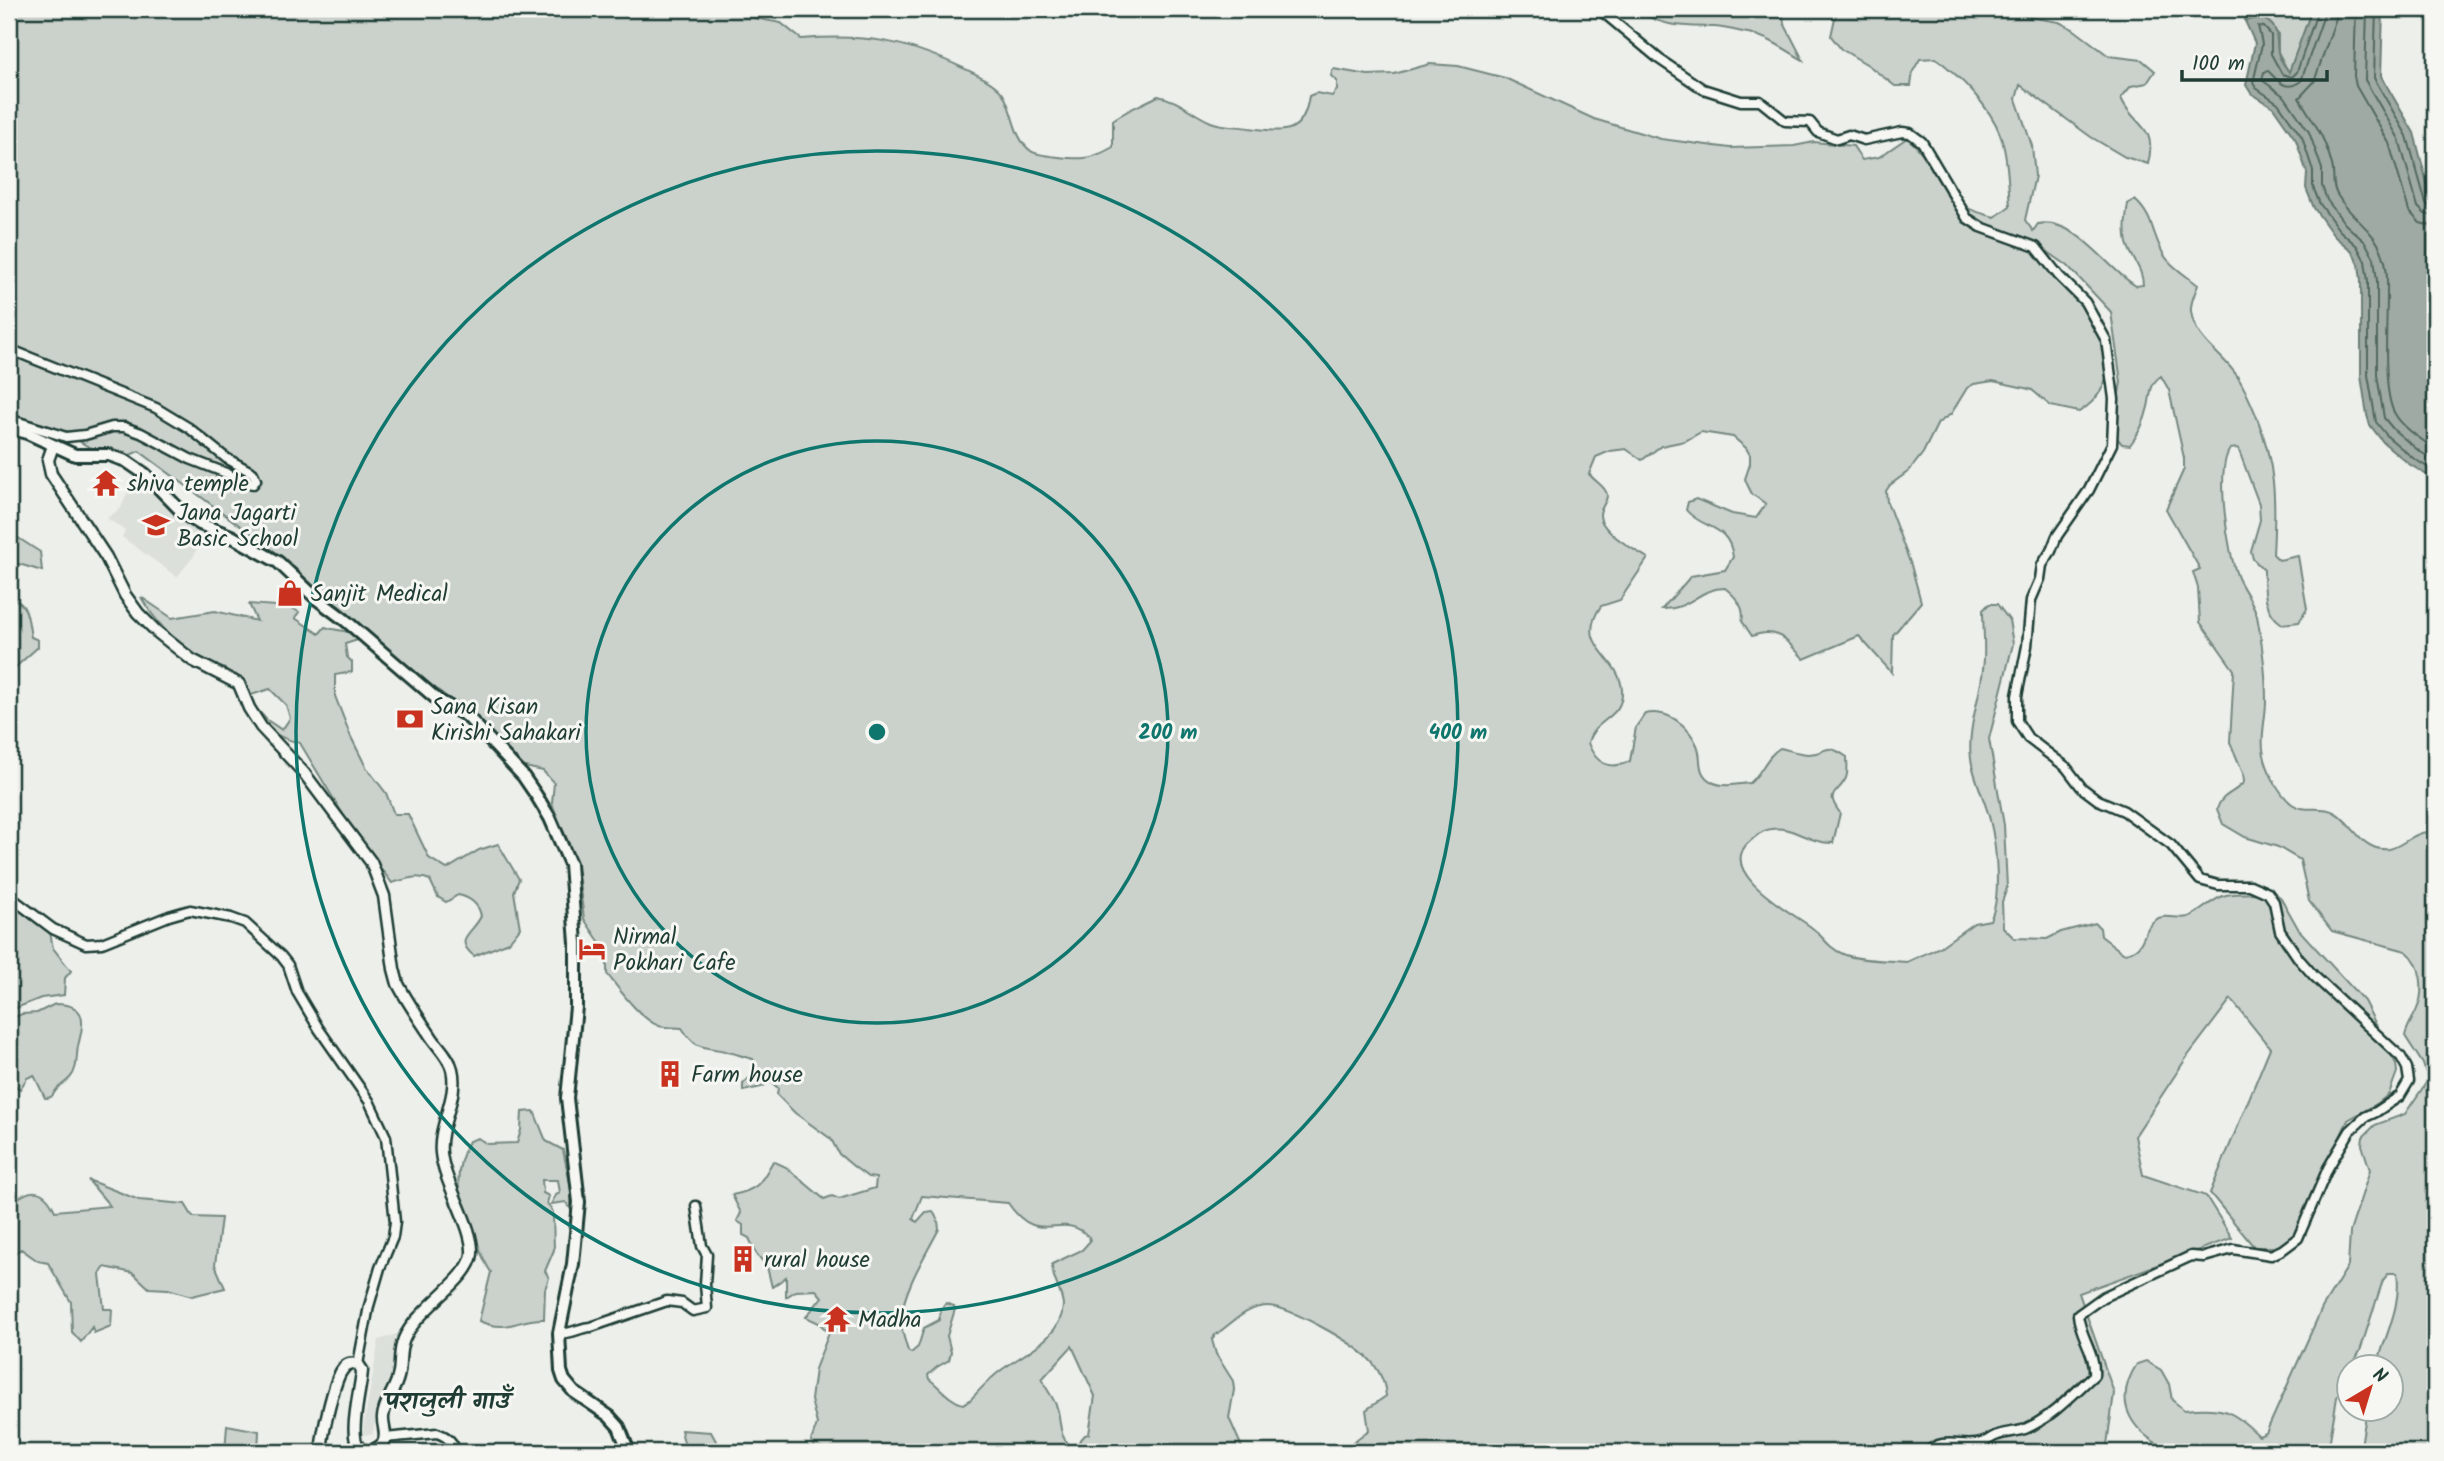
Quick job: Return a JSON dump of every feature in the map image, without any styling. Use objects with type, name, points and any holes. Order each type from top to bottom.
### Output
[{"type":"main road","points":[[9,428],[27,433],[75,455],[108,455],[126,461],[145,474],[184,514],[278,562],[317,599],[439,701],[467,716],[523,776],[543,807],[570,864],[577,954],[576,1007],[567,1098],[579,1202],[573,1264],[559,1334],[564,1380],[574,1392],[614,1422],[626,1440],[629,1452]]},
{"type":"street","points":[[1600,9],[1659,59],[1703,89],[1741,100],[1760,101],[1785,121],[1810,122],[1818,132],[1837,139],[1849,135],[1864,140],[1902,132],[1917,136],[1967,218],[1981,227],[2036,247],[2059,276],[2085,302],[2106,340],[2114,399],[2112,444],[2089,490],[2057,536],[2042,565],[2040,579],[2031,600],[2027,646],[2017,696],[2017,721],[2028,738],[2066,767],[2082,788],[2098,800],[2124,811],[2157,834],[2171,845],[2200,880],[2218,885],[2250,885],[2267,893],[2274,902],[2280,931],[2299,959],[2402,1057],[2407,1068],[2409,1081],[2400,1096],[2365,1117],[2350,1131],[2328,1168],[2298,1238],[2270,1255],[2232,1249],[2204,1257],[2192,1256],[2103,1297],[2078,1315],[2079,1328],[2095,1364],[2094,1375],[2076,1392],[2025,1429],[1997,1435],[1972,1446],[1940,1444],[1928,1452]]},
{"type":"street","points":[[9,15],[9,27]]},
{"type":"street","points":[[9,349],[156,408],[189,428],[226,458],[253,473],[256,480],[253,484],[247,483],[226,472],[190,460],[141,433],[124,427],[66,437],[9,419]]},
{"type":"street","points":[[9,896],[53,929],[86,944],[102,943],[190,910],[231,918],[245,923],[288,965],[297,992],[369,1101],[386,1137],[395,1222],[393,1237],[376,1281],[358,1364],[362,1370],[362,1378],[355,1421],[356,1443],[360,1448],[367,1451],[380,1446],[385,1438],[383,1415],[398,1376],[403,1340],[464,1270],[472,1254],[469,1235],[450,1187],[441,1153],[442,1135],[452,1094],[452,1067],[398,984],[384,896],[371,862],[304,773],[261,727],[239,684],[192,660],[138,613],[125,595],[106,557],[51,474],[48,460],[52,446]]},
{"type":"street","points":[[559,1334],[592,1327],[667,1301],[681,1303],[693,1311],[707,1308],[707,1255],[702,1246],[696,1206]]},
{"type":"street","points":[[321,1452],[324,1424],[339,1375],[346,1365],[358,1364]]},
{"type":"street","points":[[385,1438],[437,1433],[445,1435],[454,1446],[455,1452]]},
{"type":"shaded area","points":[[9,9],[735,9],[754,18],[781,23],[801,39],[845,37],[884,41],[942,59],[990,82],[1003,94],[1017,132],[1031,151],[1048,156],[1073,158],[1092,157],[1113,147],[1113,120],[1158,96],[1216,124],[1281,130],[1290,129],[1302,119],[1309,96],[1316,93],[1332,96],[1337,90],[1337,81],[1331,76],[1333,69],[1368,75],[1394,74],[1430,64],[1458,66],[1505,78],[1594,119],[1661,139],[1730,148],[1794,146],[1814,142],[1853,146],[1862,160],[1879,157],[1907,138],[1920,151],[1951,197],[1968,208],[1995,217],[2010,206],[2005,151],[1995,123],[1981,102],[1936,58],[1920,59],[1913,71],[1911,86],[1895,86],[1841,49],[1831,36],[1837,9],[2006,9],[2028,17],[2059,22],[2109,56],[2142,60],[2155,71],[2147,83],[2131,86],[2121,98],[2148,135],[2148,164],[2125,157],[2091,137],[2020,85],[2016,99],[2032,146],[2035,176],[2025,220],[2033,231],[2038,224],[2065,228],[2090,246],[2125,278],[2136,286],[2143,285],[2127,243],[2126,233],[2128,204],[2135,200],[2146,213],[2167,259],[2198,285],[2191,305],[2197,330],[2243,385],[2268,450],[2274,500],[2273,554],[2279,560],[2298,556],[2307,609],[2299,622],[2282,624],[2268,607],[2264,570],[2253,559],[2251,551],[2260,520],[2259,504],[2238,448],[2230,449],[2226,460],[2223,493],[2227,532],[2238,578],[2254,606],[2259,626],[2266,691],[2263,743],[2269,771],[2277,787],[2292,804],[2334,812],[2371,846],[2389,849],[2427,832],[2435,838],[2435,1452],[2360,1452],[2365,1422],[2406,1422],[2406,1352],[2381,1352],[2395,1309],[2397,1273],[2389,1273],[2383,1280],[2359,1352],[2336,1352],[2336,1403],[2328,1452],[2175,1452],[2160,1445],[2138,1428],[2126,1406],[2129,1379],[2137,1364],[2146,1361],[2161,1370],[2169,1384],[2172,1400],[2184,1410],[2225,1411],[2241,1420],[2259,1436],[2266,1433],[2322,1308],[2348,1266],[2350,1232],[2370,1170],[2362,1145],[2363,1137],[2375,1125],[2405,1114],[2428,1080],[2423,1064],[2405,1036],[2421,994],[2419,970],[2411,956],[2406,951],[2332,931],[2309,901],[2300,860],[2278,847],[2245,837],[2223,824],[2217,809],[2219,804],[2244,782],[2230,742],[2234,670],[2200,622],[2198,588],[2193,572],[2200,569],[2166,509],[2184,469],[2169,390],[2161,376],[2157,379],[2152,386],[2145,417],[2136,437],[2130,445],[2122,444],[2117,438],[2114,422],[2121,382],[2111,312],[2068,266],[2048,252],[2051,267],[2090,314],[2104,344],[2107,373],[2102,387],[2093,400],[2079,412],[2051,406],[2032,390],[2025,388],[1993,381],[1974,384],[1967,388],[1951,414],[1938,423],[1923,453],[1909,471],[1890,485],[1886,491],[1887,502],[1911,565],[1921,602],[1893,635],[1892,673],[1859,636],[1804,659],[1787,641],[1776,634],[1761,633],[1752,636],[1742,621],[1739,602],[1725,588],[1708,591],[1680,606],[1662,609],[1691,576],[1725,570],[1733,557],[1721,532],[1686,510],[1688,502],[1696,499],[1732,514],[1756,518],[1766,504],[1752,494],[1748,486],[1745,479],[1750,455],[1733,437],[1701,432],[1685,441],[1661,446],[1642,460],[1626,449],[1610,451],[1596,457],[1589,474],[1606,493],[1607,498],[1600,517],[1603,524],[1617,538],[1648,558],[1620,600],[1601,606],[1594,620],[1592,632],[1595,641],[1614,668],[1622,690],[1618,707],[1596,728],[1588,743],[1595,756],[1604,764],[1623,764],[1630,761],[1636,727],[1645,714],[1669,716],[1683,725],[1693,738],[1699,750],[1703,774],[1716,784],[1726,785],[1750,783],[1771,755],[1780,748],[1809,754],[1830,749],[1847,757],[1846,778],[1833,798],[1840,813],[1833,843],[1817,841],[1779,828],[1768,830],[1748,843],[1741,855],[1742,867],[1760,891],[1811,927],[1838,951],[1857,958],[1907,962],[1940,947],[1974,923],[1990,920],[1994,911],[1997,871],[1994,842],[1988,812],[1972,767],[1970,747],[1984,662],[1983,610],[1989,604],[1997,604],[2009,620],[2013,644],[1989,739],[2004,825],[2007,888],[2002,902],[2003,927],[2014,938],[2047,939],[2061,932],[2095,923],[2100,928],[2101,936],[2123,953],[2136,949],[2150,924],[2159,918],[2188,917],[2226,895],[2275,893],[2281,898],[2299,930],[2364,1001],[2396,1064],[2397,1072],[2389,1094],[2348,1120],[2295,1232],[2283,1247],[2254,1247],[2210,1193],[2270,1048],[2231,999],[2187,1057],[2135,1136],[2143,1175],[2206,1196],[2232,1238],[2079,1293],[2114,1393],[2106,1452],[1347,1452],[1349,1445],[1369,1430],[1366,1410],[1386,1396],[1378,1371],[1360,1351],[1335,1335],[1290,1312],[1267,1306],[1246,1313],[1212,1340],[1216,1354],[1233,1381],[1229,1418],[1244,1452],[812,1452],[815,1448],[811,1441],[817,1424],[811,1400],[815,1369],[829,1333],[819,1323],[806,1317],[822,1297],[816,1290],[796,1291],[786,1297],[786,1277],[772,1287],[767,1267],[749,1238],[743,1235],[743,1225],[737,1221],[741,1213],[732,1195],[748,1191],[758,1184],[773,1161],[786,1167],[824,1199],[832,1196],[839,1199],[875,1188],[876,1178],[868,1177],[839,1154],[831,1139],[795,1113],[777,1095],[778,1088],[771,1082],[743,1091],[743,1084],[758,1070],[753,1059],[700,1046],[692,1041],[682,1028],[659,1026],[637,1010],[624,995],[607,974],[607,953],[584,919],[578,873],[552,803],[554,783],[543,771],[514,761],[476,719],[414,672],[285,559],[139,451],[126,457],[89,447],[57,428],[9,414]],"holes":[[[922,1196],[1008,1203],[1030,1224],[1040,1227],[1069,1226],[1079,1229],[1090,1241],[1082,1250],[1052,1264],[1063,1306],[1056,1327],[1039,1344],[996,1374],[963,1404],[949,1397],[928,1375],[949,1360],[951,1352],[947,1336],[954,1306],[946,1303],[939,1320],[924,1328],[918,1347],[911,1353],[902,1330],[901,1317],[907,1294],[939,1229],[933,1211],[926,1212],[917,1222],[913,1219]],[[1072,1346],[1095,1396],[1089,1434],[1077,1444],[1069,1444],[1063,1437],[1057,1407],[1042,1379]]]},
{"type":"shaded area","points":[[1637,9],[1664,9],[1685,17],[1687,9],[1782,9],[1784,23],[1803,60],[1777,44],[1755,35],[1719,27],[1664,23]]},
{"type":"shaded area","points":[[2246,9],[2312,9],[2289,73],[2278,52],[2278,34],[2262,17],[2245,21]]},
{"type":"shaded area","name":"Jana Jagarti Basic School","points":[[139,464],[202,532],[194,556],[177,577],[122,537],[125,531],[107,518],[121,508]]},
{"type":"shaded area","points":[[9,532],[40,552],[42,571],[9,561]]},
{"type":"shaded area","points":[[141,597],[172,618],[215,611],[257,621],[249,604],[290,607],[299,612],[295,618],[319,634],[325,627],[348,632],[361,639],[345,644],[347,657],[352,662],[352,672],[335,675],[335,696],[351,737],[366,767],[386,793],[394,814],[408,814],[429,858],[447,869],[479,850],[498,844],[519,879],[514,892],[520,928],[509,942],[474,956],[465,945],[467,936],[481,916],[473,902],[458,895],[446,902],[438,897],[430,880],[421,877],[392,883],[356,836],[300,743],[270,730],[251,703],[267,720],[282,730],[290,718],[286,705],[270,689],[251,695],[242,681],[235,676],[182,647],[151,613]]},
{"type":"shaded area","points":[[9,600],[24,608],[31,637],[38,640],[38,647],[9,673]]},
{"type":"shaded area","points":[[9,900],[50,932],[53,948],[71,971],[65,978],[64,995],[41,998],[11,1010],[9,1010]]},
{"type":"shaded area","points":[[55,1004],[73,1007],[78,1011],[82,1029],[73,1074],[51,1097],[45,1098],[34,1075],[27,1078],[20,1089],[9,1081],[9,1019],[22,1014],[37,1013]]},
{"type":"shaded area","points":[[534,1111],[546,1141],[563,1150],[571,1188],[571,1210],[566,1202],[551,1204],[560,1193],[558,1180],[542,1180],[543,1193],[549,1196],[547,1203],[553,1212],[554,1250],[545,1271],[549,1278],[545,1289],[544,1319],[506,1326],[490,1325],[479,1321],[491,1272],[465,1212],[459,1190],[460,1167],[469,1141],[478,1138],[487,1144],[517,1143],[522,1112]]},
{"type":"shaded area","points":[[88,1180],[139,1200],[185,1204],[193,1217],[221,1218],[215,1265],[225,1288],[192,1296],[168,1289],[149,1288],[133,1273],[105,1267],[100,1274],[104,1309],[112,1309],[111,1326],[94,1333],[92,1327],[81,1342],[72,1332],[71,1302],[48,1263],[38,1261],[21,1249],[9,1257],[9,1205],[23,1195],[35,1192],[45,1196],[55,1211],[110,1206]]},
{"type":"shaded area","points":[[396,1334],[392,1386],[383,1394],[372,1435],[362,1434],[379,1340]]},
{"type":"shaded area","points":[[227,1425],[259,1431],[258,1452],[225,1452]]},
{"type":"shaded area","points":[[681,1430],[711,1432],[722,1452],[689,1452]]},
{"type":"water","points":[[2312,9],[2383,9],[2381,76],[2414,133],[2435,214],[2435,480],[2409,464],[2383,442],[2370,425],[2361,376],[2359,264],[2352,251],[2334,236],[2314,208],[2306,188],[2307,173],[2296,140],[2273,107],[2251,93],[2246,85],[2255,43],[2245,21],[2261,17],[2272,25],[2276,32],[2279,55],[2289,72]]},
{"type":"place","name":"shiva temple","points":[[106,483]]},
{"type":"place","name":"Jana Jagarti Basic School","points":[[156,525]]},
{"type":"place","name":"Sanjit Medical","points":[[290,593]]},
{"type":"place","name":"Sana Kisan Kirishi Sahakari","points":[[410,719]]},
{"type":"place","name":"Nirmal Pokhari Cafe","points":[[592,949]]},
{"type":"place","name":"Farm house","points":[[670,1074]]},
{"type":"place","name":"rural house","points":[[743,1259]]},
{"type":"place","name":"Madha","points":[[837,1319]]},
{"type":"district","name":"पराजुली गाउँ","points":[[447,1401]]}]
